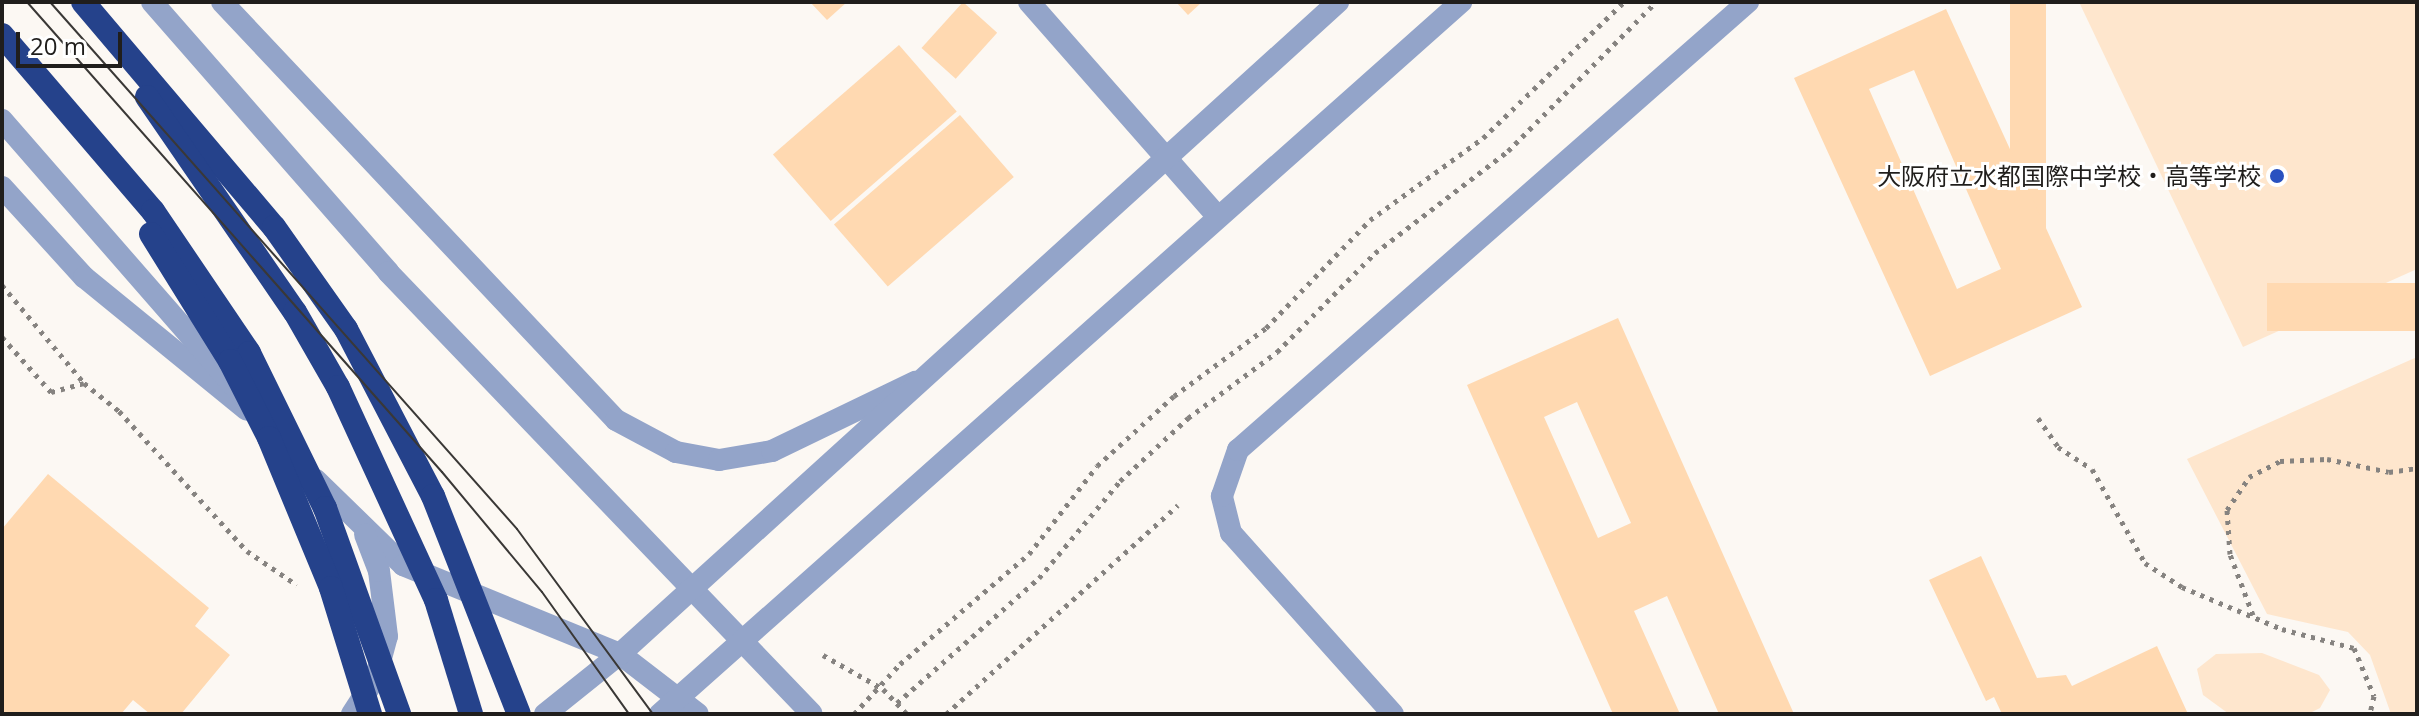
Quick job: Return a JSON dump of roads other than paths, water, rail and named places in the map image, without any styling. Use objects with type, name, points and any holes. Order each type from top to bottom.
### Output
[{"type":"highway","points":[[76,2],[252,247],[338,387],[436,600],[471,714]]},
{"type":"highway","points":[[83,2],[274,227],[346,329],[433,496],[519,714]]},
{"type":"highway","points":[[2,37],[146,225],[230,361],[299,505],[370,714]]},
{"type":"highway","points":[[2,37],[153,211],[249,353],[325,508],[399,714]]},
{"type":"street","points":[[152,2],[388,272],[744,637],[812,714]]},
{"type":"street","points":[[222,2],[616,420],[676,452],[719,460],[772,451],[915,382]]},
{"type":"street","points":[[1029,2],[1216,215]]},
{"type":"street","points":[[545,714],[620,654],[915,382],[1338,2]]},
{"type":"street","points":[[660,714],[1216,215],[1461,2]]},
{"type":"street","points":[[1393,714],[1231,533],[1222,496],[1238,450],[1748,2]]},
{"type":"street","points":[[2,120],[365,534],[403,565],[620,654],[698,714]]},
{"type":"street","points":[[2,187],[84,277],[276,434]]},
{"type":"street","points":[[352,714],[376,677],[387,636],[379,571],[365,534]]},
{"type":"tram line","points":[[27,2],[442,472],[542,592],[629,714]]},
{"type":"tram line","points":[[50,2],[517,529],[653,714]]},
{"type":"place","name":"大阪府立水都国際中学校・高等学校","points":[[2277,176]]}]
